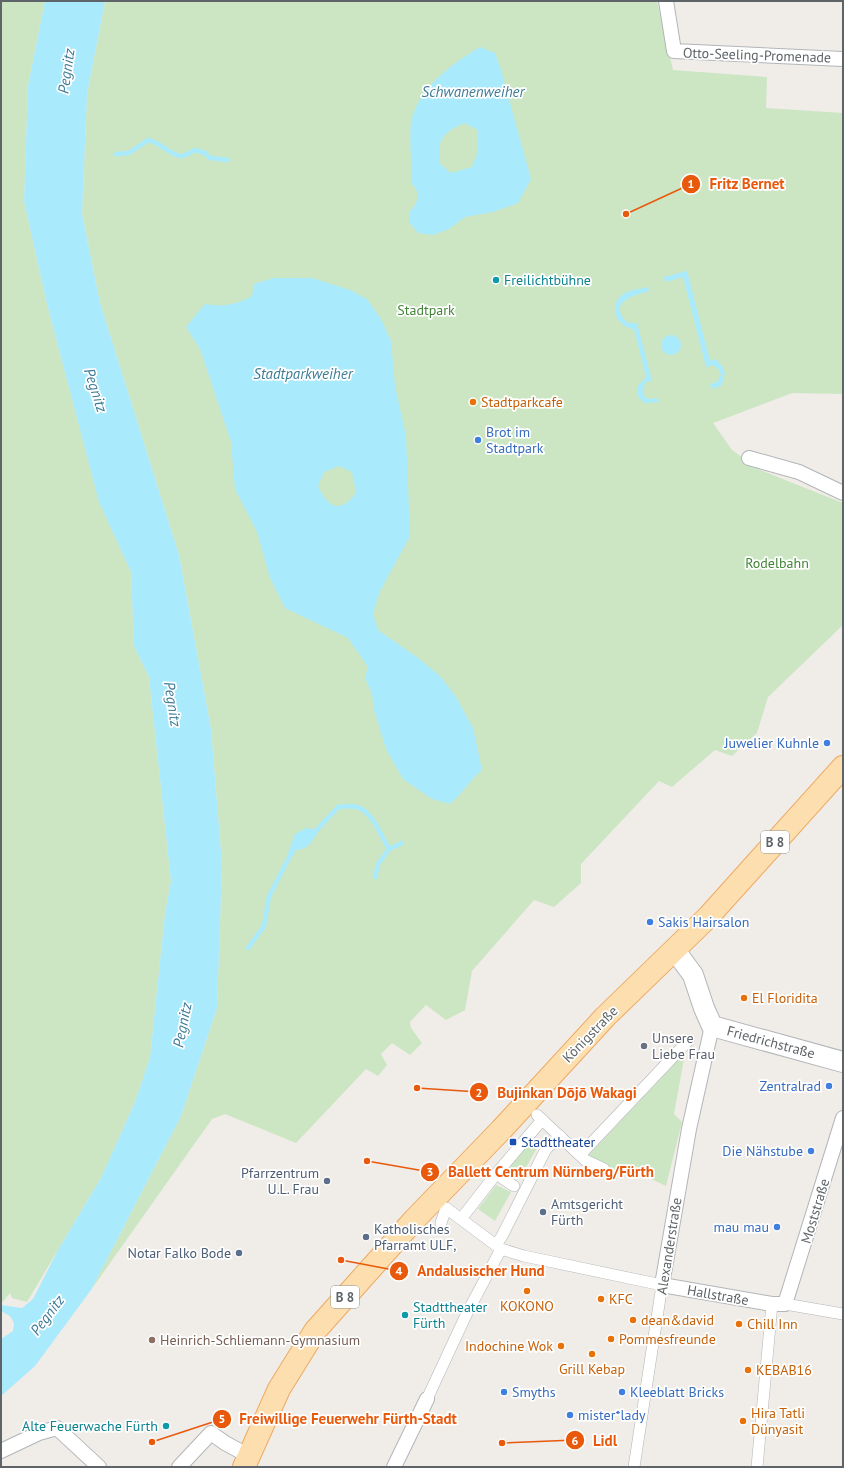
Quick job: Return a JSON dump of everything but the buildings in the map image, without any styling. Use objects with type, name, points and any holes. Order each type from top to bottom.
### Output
[{"type":"main road","name":"Königstraße","points":[[246,1461],[279,1389],[315,1331],[414,1220],[501,1130],[605,1017],[708,917],[843,767]]},
{"type":"main road","name":"Friedrichstraße","points":[[674,949],[693,975],[704,1008],[712,1026],[843,1062]]},
{"type":"street","name":"Otto-Seeling-Promenade","points":[[666,1],[674,52],[843,59]]},
{"type":"street","points":[[748,458],[799,472],[843,493]]},
{"type":"street","name":"Alexanderstraße","points":[[634,1467],[688,1129],[712,1026]]},
{"type":"street","points":[[581,1154],[688,1040]]},
{"type":"street","points":[[461,1219],[494,1173],[529,1134],[540,1118],[581,1154],[585,1160],[604,1169]]},
{"type":"street","name":"Moststraße","points":[[756,1467],[779,1304],[828,1168],[843,1118]]},
{"type":"street","points":[[394,1467],[499,1247],[518,1189],[546,1149],[560,1136]]},
{"type":"street","points":[[494,1173],[518,1189]]},
{"type":"street","name":"Hallstraße","points":[[441,1223],[446,1208],[499,1247],[524,1256],[662,1285],[843,1314]]},
{"type":"street","points":[[1,1451],[39,1433],[57,1428],[99,1467]]},
{"type":"street","points":[[179,1467],[211,1433],[246,1461]]},
{"type":"green space","points":[[1,1],[45,1],[28,86],[24,201],[46,300],[99,501],[131,572],[134,646],[149,677],[171,881],[165,914],[150,1058],[135,1102],[101,1178],[27,1302],[12,1298],[10,1293],[1,1304]]},
{"type":"green space","name":"Stadtpark","points":[[105,1],[657,1],[673,70],[767,77],[766,108],[843,113],[843,394],[792,393],[713,423],[732,450],[760,470],[843,503],[843,625],[768,697],[757,733],[732,756],[715,750],[672,787],[659,781],[581,864],[581,883],[554,907],[534,900],[472,971],[465,1010],[446,1020],[426,1005],[410,1022],[411,1028],[422,1043],[410,1055],[392,1043],[381,1054],[387,1065],[378,1076],[366,1069],[296,1143],[225,1114],[212,1119],[91,1290],[181,1116],[217,1008],[222,865],[211,729],[179,555],[100,303],[82,214],[87,94]]},
{"type":"green space","points":[[685,1053],[674,1114],[682,1122],[666,1186],[627,1167],[619,1174],[587,1157]]},
{"type":"green space","points":[[526,1143],[537,1148],[520,1178],[508,1169]]},
{"type":"green space","points":[[496,1185],[511,1192],[495,1221],[478,1209]]},
{"type":"water","name":"Pegnitz","points":[[45,1],[105,1],[87,94],[82,214],[100,303],[179,555],[211,729],[222,865],[217,1008],[181,1116],[91,1290],[35,1366],[1,1396],[1,1339],[13,1331],[14,1323],[10,1316],[1,1311],[1,1305],[22,1308],[33,1299],[58,1250],[101,1178],[135,1102],[150,1058],[165,914],[171,881],[149,677],[134,646],[131,572],[99,502],[46,300],[24,201],[28,86]]},
{"type":"water","name":"Schwanenweiher","points":[[480,47],[495,53],[531,179],[518,203],[493,212],[465,217],[449,229],[433,235],[418,233],[409,222],[410,211],[417,201],[417,191],[412,184],[410,144],[411,122],[415,110],[421,98],[438,78],[458,61]],"holes":[[[464,123],[478,130],[478,151],[472,167],[451,173],[440,164],[440,143],[446,134]]]},
{"type":"water","points":[[687,271],[710,361],[715,359],[723,368],[725,374],[721,386],[712,389],[710,384],[717,382],[721,375],[719,370],[714,365],[706,367],[683,277],[665,282],[664,277]]},
{"type":"water","name":"Stadtparkweiher","points":[[274,278],[312,278],[350,290],[367,299],[381,319],[391,341],[395,386],[406,436],[410,536],[380,591],[373,614],[378,630],[418,658],[440,676],[456,697],[473,728],[482,770],[450,804],[432,799],[403,779],[386,749],[374,710],[372,694],[365,678],[368,667],[348,638],[285,608],[270,578],[257,532],[235,489],[231,442],[200,349],[186,327],[205,304],[224,305],[240,301],[252,296],[254,284]],"holes":[[[339,466],[352,472],[356,493],[345,504],[335,506],[326,499],[318,486],[324,472]]]},
{"type":"water","points":[[648,287],[649,291],[635,295],[624,301],[620,310],[622,316],[628,323],[637,323],[652,381],[646,382],[643,393],[647,399],[657,398],[659,402],[644,403],[638,396],[638,386],[646,377],[634,329],[623,325],[616,316],[615,310],[618,299],[623,294]]},
{"type":"water","points":[[671,335],[678,338],[681,345],[678,352],[671,355],[664,352],[661,345],[664,338]]},
{"type":"water","points":[[306,828],[318,830],[318,832],[310,844],[304,848],[296,850],[293,856],[288,853],[295,834]]},
{"type":"waterway","points":[[116,154],[129,153],[148,140],[178,156],[185,155],[195,150],[205,153],[210,158],[228,160]]},
{"type":"waterway","points":[[314,833],[338,807],[352,806],[362,809],[367,813],[376,825],[389,849],[402,843]]},
{"type":"waterway","points":[[375,877],[378,864],[389,849]]},
{"type":"waterway","points":[[248,948],[264,926],[269,896],[293,850]]},
{"type":"place","name":"Fritz Bernet","points":[[626,214]]},
{"type":"place","name":"Freilichtbühne","points":[[496,280]]},
{"type":"place","name":"Stadtparkcafe","points":[[473,402]]},
{"type":"place","name":"Brot im Stadtpark","points":[[478,440]]},
{"type":"place","name":"Juwelier Kuhnle","points":[[827,743]]},
{"type":"place","name":"Sakis Hairsalon","points":[[650,922]]},
{"type":"place","name":"El Floridita","points":[[744,998]]},
{"type":"place","name":"Unsere Liebe Frau","points":[[644,1046]]},
{"type":"place","name":"Zentralrad","points":[[829,1086]]},
{"type":"place","name":"Bujinkan Dōjō Wakagi","points":[[417,1088]]},
{"type":"place","name":"Stadttheater","points":[[513,1142]]},
{"type":"place","name":"Die Nähstube","points":[[811,1151]]},
{"type":"place","name":"Ballett Centrum Nürnberg/Fürth","points":[[367,1161]]},
{"type":"place","name":"Pfarrzentrum U.L. Frau","points":[[327,1181]]},
{"type":"place","name":"Amtsgericht Fürth","points":[[543,1212]]},
{"type":"place","name":"mau mau","points":[[777,1227]]},
{"type":"place","name":"Katholisches Pfarramt ULF,","points":[[366,1237]]},
{"type":"place","name":"Notar Falko Bode","points":[[239,1253]]},
{"type":"place","name":"Andalusischer Hund","points":[[341,1260]]},
{"type":"place","name":"KOKONO","points":[[527,1291]]},
{"type":"place","name":"KFC","points":[[601,1299]]},
{"type":"place","name":"Stadttheater Fürth","points":[[405,1315]]},
{"type":"place","name":"dean&david","points":[[633,1320]]},
{"type":"place","name":"Chill Inn","points":[[739,1324]]},
{"type":"place","name":"Pommesfreunde","points":[[611,1339]]},
{"type":"place","name":"Heinrich-Schliemann-Gymnasium","points":[[152,1340]]},
{"type":"place","name":"Indochine Wok","points":[[561,1346]]},
{"type":"place","name":"Grill Kebap","points":[[592,1354]]},
{"type":"place","name":"KEBAB16","points":[[748,1370]]},
{"type":"place","name":"Smyths","points":[[504,1392]]},
{"type":"place","name":"Kleeblatt Bricks","points":[[622,1392]]},
{"type":"place","name":"mister*lady","points":[[570,1415]]},
{"type":"place","name":"Hira Tatli Dünyasit","points":[[743,1421]]},
{"type":"place","name":"Alte Feuerwache Fürth","points":[[166,1426]]},
{"type":"place","name":"Freiwillige Feuerwehr Fürth-Stadt","points":[[152,1442]]},
{"type":"place","name":"Lidl","points":[[502,1443]]},
{"type":"park label","name":"Rodelbahn","points":[[777,563]]}]
